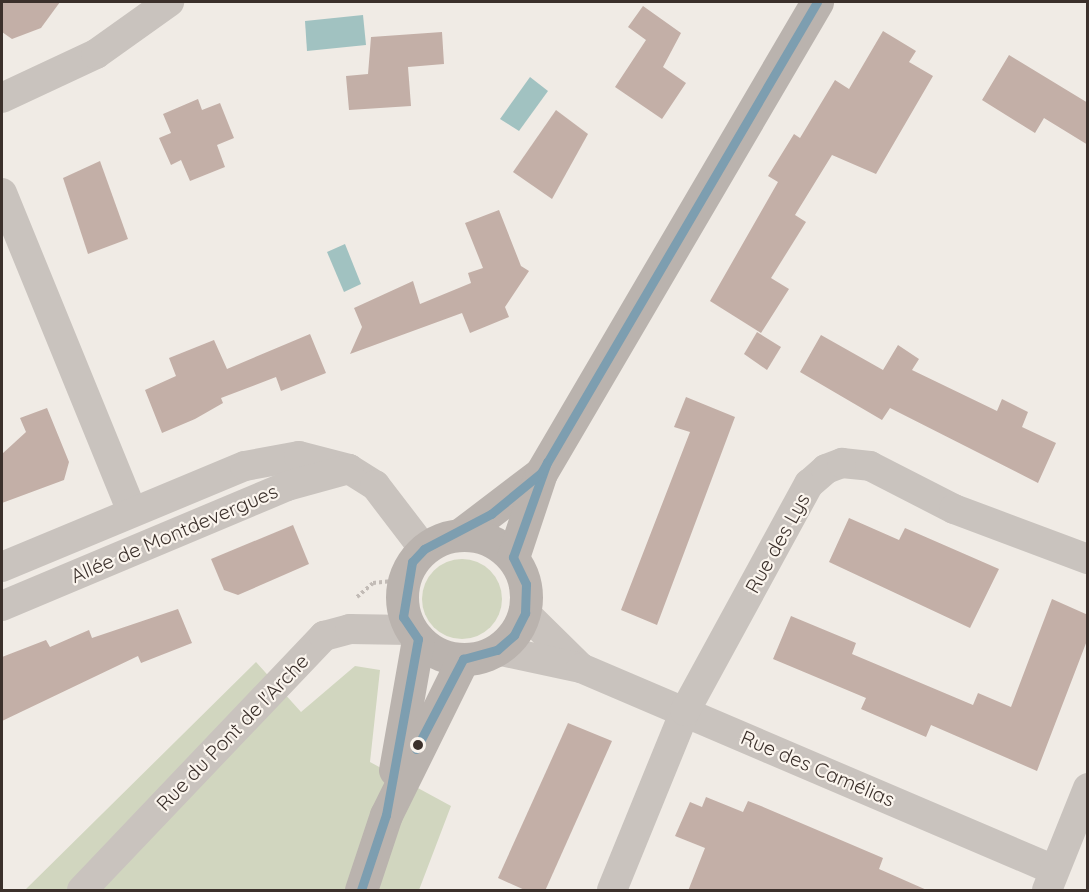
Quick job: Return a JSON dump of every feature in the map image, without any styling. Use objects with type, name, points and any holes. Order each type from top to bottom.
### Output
[{"type":"street","points":[[2,98],[96,54],[169,2]]},
{"type":"street","points":[[513,557],[541,473],[817,2]]},
{"type":"street","points":[[2,193],[131,509]]},
{"type":"street","name":"Allée de Montdevergues","points":[[2,567],[131,509],[245,466],[299,456],[349,469],[375,485],[424,549]]},
{"type":"street","name":"Rue des Lys","points":[[612,891],[685,711],[809,484],[842,463],[870,466],[954,509],[1088,559]]},
{"type":"street","name":"Allée de Montdevergues","points":[[2,606],[287,486],[349,469]]},
{"type":"street","points":[[461,534],[490,539],[513,557],[526,584],[525,613],[514,634],[497,650],[463,659],[446,657],[413,634],[403,617],[404,580],[424,549],[461,534],[541,473]]},
{"type":"street","name":"Rue des Camélias","points":[[525,613],[580,668]]},
{"type":"street","name":"Rue du Pont de l'Arche","points":[[82,891],[324,636],[350,629],[413,634]]},
{"type":"street","points":[[386,815],[413,634]]},
{"type":"street","name":"Rue des Camélias","points":[[497,650],[580,668],[685,711],[1051,880]]},
{"type":"street","points":[[361,891],[386,815],[463,659]]},
{"type":"street","points":[[1051,880],[1088,788]]},
{"type":"green space","points":[[462,559],[477,562],[490,571],[499,584],[502,599],[499,614],[490,627],[477,636],[462,639],[447,636],[434,627],[425,614],[422,599],[425,584],[434,571],[447,562]]},
{"type":"green space","points":[[256,662],[301,712],[355,666],[380,670],[370,762],[451,806],[419,890],[25,890]]},
{"type":"water","points":[[363,15],[366,45],[307,51],[305,21]]},
{"type":"water","points":[[530,77],[548,91],[519,131],[500,119]]},
{"type":"water","points":[[345,244],[361,284],[344,292],[327,252]]},
{"type":"building","points":[[2,2],[60,2],[41,28],[12,39],[2,32]]},
{"type":"building","points":[[643,6],[681,33],[663,67],[686,83],[662,119],[615,87],[646,40],[628,27]]},
{"type":"building","points":[[883,31],[916,51],[909,62],[933,76],[876,174],[832,155],[795,215],[806,222],[771,278],[789,289],[761,333],[710,301],[778,182],[768,176],[794,134],[800,138],[835,80],[849,89]]},
{"type":"building","points":[[442,32],[444,64],[408,67],[411,106],[349,110],[346,76],[368,74],[371,37]]},
{"type":"building","points":[[1009,55],[1088,103],[1088,145],[1044,118],[1035,133],[982,100]]},
{"type":"building","points":[[198,99],[202,110],[220,103],[234,138],[217,145],[225,167],[190,181],[181,160],[171,165],[159,138],[171,133],[163,114]]},
{"type":"building","points":[[556,110],[588,134],[552,199],[513,172]]},
{"type":"building","points":[[100,161],[128,239],[88,254],[63,178]]},
{"type":"building","points":[[499,210],[521,266],[529,271],[505,307],[509,317],[470,333],[462,313],[350,354],[362,327],[354,308],[413,281],[420,304],[471,283],[468,273],[483,268],[465,223]]},
{"type":"building","points":[[757,332],[781,347],[767,370],[744,354]]},
{"type":"building","points":[[310,334],[326,373],[281,391],[276,377],[221,398],[223,403],[195,419],[162,433],[145,390],[176,376],[169,358],[214,340],[227,369]]},
{"type":"building","points":[[821,335],[883,370],[898,345],[919,359],[912,370],[997,411],[1002,399],[1028,412],[1022,427],[1056,443],[1038,483],[890,408],[882,420],[800,372]]},
{"type":"building","points":[[686,397],[735,417],[657,625],[621,610],[690,432],[674,427]]},
{"type":"building","points":[[47,408],[69,462],[64,480],[2,503],[2,454],[26,432],[20,418]]},
{"type":"building","points":[[849,518],[899,540],[905,528],[999,569],[970,628],[829,562]]},
{"type":"building","points":[[293,525],[309,564],[238,595],[224,590],[211,559]]},
{"type":"building","points":[[1052,599],[1088,615],[1088,638],[1037,771],[931,725],[926,737],[861,709],[866,698],[773,659],[791,616],[856,643],[852,654],[973,705],[978,693],[1011,707]]},
{"type":"building","points":[[178,609],[192,643],[141,663],[138,656],[2,721],[2,657],[46,640],[50,647],[89,630],[92,638]]},
{"type":"building","points":[[568,723],[612,741],[545,891],[527,891],[498,878]]},
{"type":"building","points":[[706,797],[743,812],[748,801],[761,806],[883,858],[879,869],[929,891],[688,891],[705,848],[675,836],[690,802],[702,807]]},
{"type":"transit line","points":[[361,890],[386,815],[418,639],[403,617],[412,562],[424,549],[491,514],[541,473],[817,2]]},
{"type":"transit line","points":[[416,749],[463,659],[497,650],[514,635],[525,613],[526,584],[513,557],[547,462]]}]
